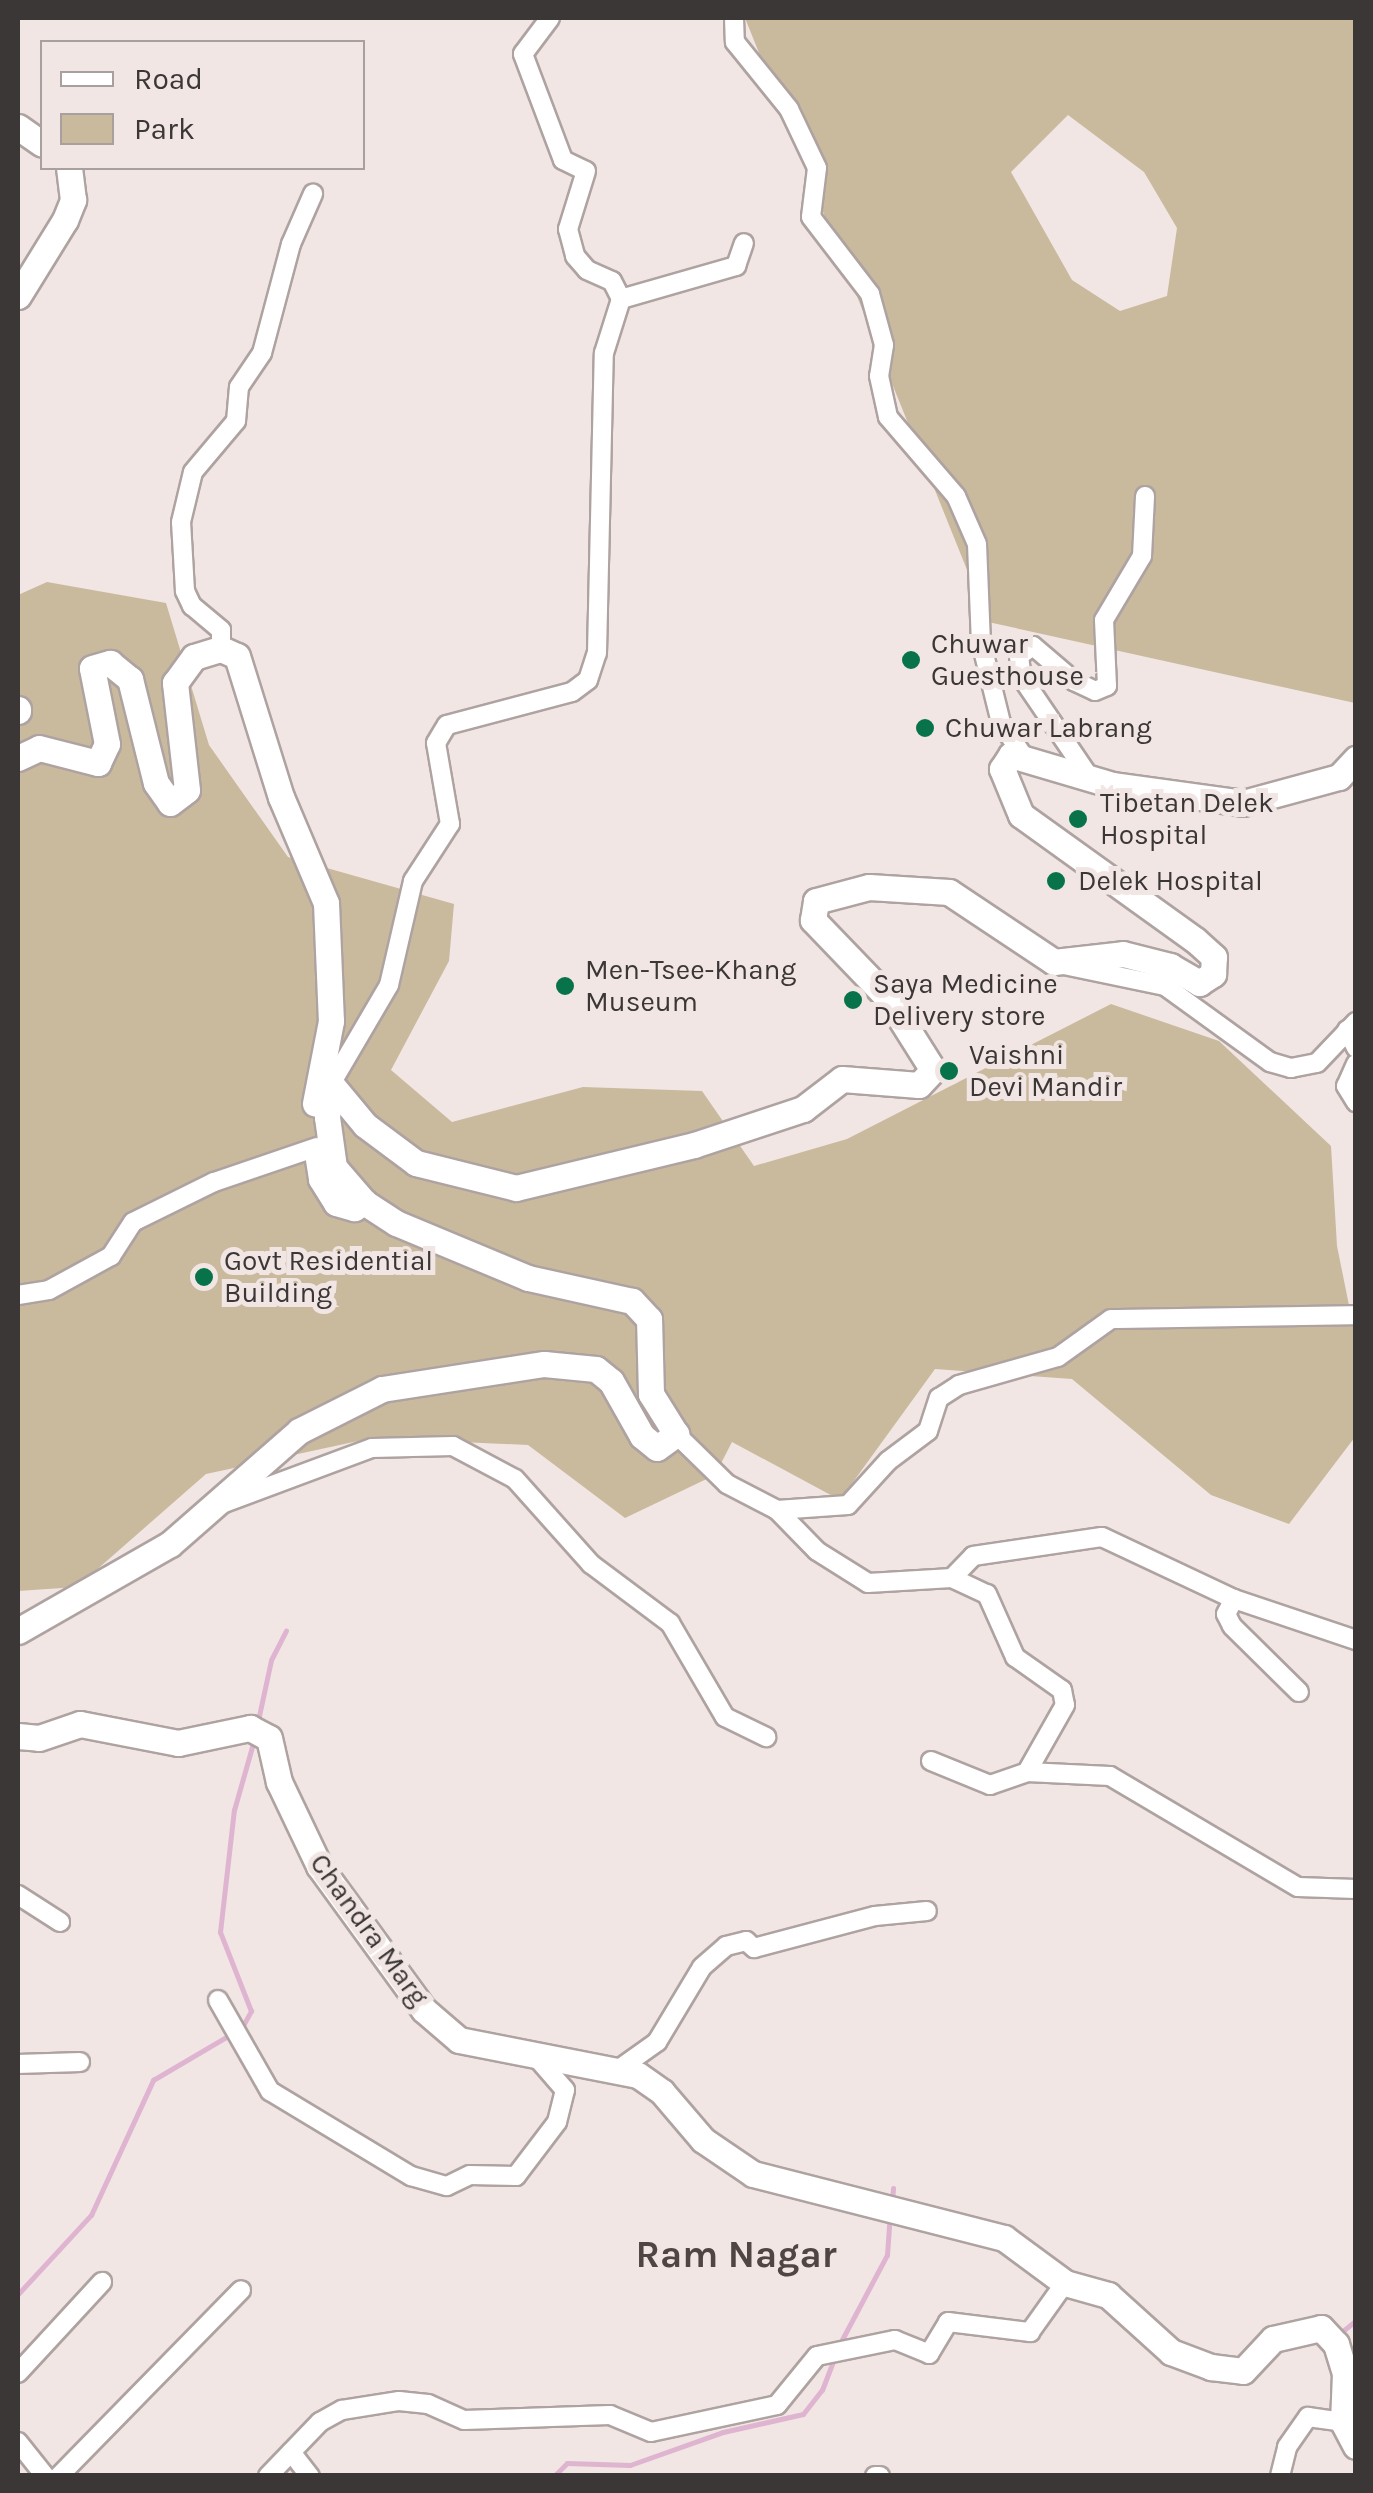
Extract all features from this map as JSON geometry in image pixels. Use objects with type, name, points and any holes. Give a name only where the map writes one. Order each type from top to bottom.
[{"type":"street","points":[[550,18],[523,54],[563,160],[586,171],[568,229],[576,256],[587,270],[612,281],[621,298],[604,353],[596,653],[588,680],[572,692],[447,725],[436,743],[450,824],[413,881],[389,985],[331,1084],[327,1117],[334,1167],[364,1202],[396,1224],[528,1278],[632,1301],[649,1319],[651,1394],[676,1434],[727,1484],[776,1510],[818,1550],[868,1583],[952,1578],[987,1594],[1015,1657],[1062,1690],[1065,1705],[1027,1772]]},
{"type":"street","points":[[734,18],[735,42],[789,109],[818,168],[811,217],[870,294],[884,345],[879,376],[888,417],[956,496],[977,544],[982,642],[1001,723],[1024,757]]},
{"type":"street","points":[[18,127],[40,143]]},
{"type":"street","points":[[18,296],[66,220],[73,200],[68,170]]},
{"type":"street","points":[[221,649],[222,630],[192,606],[185,591],[181,522],[193,472],[236,421],[239,386],[262,354],[291,244],[313,194]]},
{"type":"street","points":[[621,298],[736,266],[744,243]]},
{"type":"street","points":[[1090,778],[1022,678],[1019,656],[1034,646],[1074,681],[1095,691],[1107,686],[1104,620],[1142,556],[1145,496]]},
{"type":"street","points":[[18,758],[39,748],[98,763],[107,744],[92,668],[110,662],[130,680],[156,783],[170,803],[187,790],[176,683],[194,657],[221,649],[237,656],[281,797],[326,903],[331,1021],[312,1116],[322,1180],[336,1203],[354,1208],[364,1202]]},
{"type":"street","points":[[1054,962],[1124,954],[1170,966],[1199,983],[1213,974],[1214,957],[1021,814],[1002,769],[1011,755],[1090,778],[1243,804],[1339,777],[1356,759]]},
{"type":"street","points":[[331,1084],[365,1125],[416,1164],[516,1188],[694,1145],[804,1110],[842,1078],[930,1080],[933,1070],[887,997],[813,920],[816,901],[869,886],[949,892],[1054,962],[1164,986],[1270,1062],[1291,1068],[1317,1062],[1352,1032]]},
{"type":"street","points":[[1356,1064],[1346,1086],[1356,1102]]},
{"type":"street","points":[[18,1295],[48,1290],[112,1256],[133,1222],[214,1182],[316,1146]]},
{"type":"street","points":[[776,1510],[848,1505],[888,1460],[928,1432],[939,1398],[958,1385],[1058,1357],[1112,1320],[1356,1315]]},
{"type":"street","points":[[18,1632],[170,1544],[224,1504],[299,1432],[382,1389],[544,1364],[596,1369],[611,1380],[642,1436],[657,1448],[676,1434]]},
{"type":"street","points":[[224,1504],[372,1448],[453,1446],[515,1479],[591,1564],[670,1622],[725,1718],[766,1737]]},
{"type":"street","points":[[952,1578],[973,1556],[1102,1537],[1234,1599],[1356,1640]]},
{"type":"street","points":[[1234,1599],[1226,1614],[1232,1626],[1299,1692]]},
{"type":"street","name":"Chandra Marg","points":[[18,1736],[39,1738],[80,1724],[178,1744],[260,1733],[319,1866],[424,2010],[458,2040],[540,2060],[618,2069],[662,2092],[703,2140],[753,2174],[870,2204],[922,2212],[1004,2238],[1064,2282],[1108,2295],[1170,2352],[1212,2368],[1243,2371],[1273,2339],[1321,2328],[1346,2350]]},
{"type":"street","points":[[932,1761],[990,1785],[1027,1772],[1110,1776],[1298,1887],[1356,1889]]},
{"type":"street","points":[[18,1896],[60,1922]]},
{"type":"street","points":[[618,2069],[657,2042],[702,1968],[726,1946],[746,1942],[754,1948],[875,1916],[928,1910]]},
{"type":"street","points":[[218,2000],[270,2091],[411,2176],[447,2186],[470,2175],[516,2176],[557,2122],[565,2090],[540,2060]]},
{"type":"street","points":[[18,2064],[80,2062]]},
{"type":"street","points":[[18,2373],[102,2282]]},
{"type":"street","points":[[268,2476],[290,2452],[342,2410],[399,2401],[428,2404],[464,2420],[610,2414],[650,2432],[777,2405],[818,2356],[896,2340],[929,2354],[948,2322],[1030,2332],[1064,2282]]},
{"type":"street","points":[[59,2476],[241,2290]]},
{"type":"street","points":[[1346,2350],[1343,2422],[1356,2446]]},
{"type":"street","points":[[1280,2476],[1287,2447],[1308,2417],[1343,2422]]},
{"type":"street","points":[[18,2442],[45,2476]]},
{"type":"street","points":[[290,2452],[310,2476]]},
{"type":"green space","points":[[745,18],[1355,18],[1355,703],[988,622]],"holes":[[[1068,115],[1144,172],[1177,228],[1167,296],[1120,311],[1072,280],[1011,172]]]},
{"type":"green space","points":[[47,582],[166,603],[209,745],[288,857],[454,904],[449,961],[391,1070],[452,1122],[583,1087],[702,1091],[754,1166],[847,1139],[1111,1004],[1219,1041],[1331,1146],[1337,1246],[1355,1335],[1355,1437],[1289,1524],[1211,1495],[1072,1379],[935,1369],[840,1500],[732,1442],[715,1475],[625,1518],[528,1445],[372,1438],[206,1474],[77,1587],[18,1591],[18,595]]},
{"type":"waterway","points":[[257,1725],[271,1660],[286,1631]]},
{"type":"waterway","points":[[241,2029],[251,2011],[220,1932],[234,1810],[254,1740]]},
{"type":"waterway","points":[[18,2294],[91,2215],[153,2080],[231,2034]]},
{"type":"waterway","points":[[892,2200],[893,2188]]},
{"type":"waterway","points":[[838,2347],[887,2255],[890,2216]]},
{"type":"waterway","points":[[1339,2334],[1356,2320]]},
{"type":"waterway","points":[[554,2476],[567,2463],[630,2465],[723,2432],[803,2414],[822,2390],[834,2358]]},
{"type":"place","name":"Chuwar Guesthouse","points":[[911,660]]},
{"type":"place","name":"Chuwar Labrang","points":[[925,728]]},
{"type":"place","name":"Tibetan Delek Hospital","points":[[1078,819]]},
{"type":"place","name":"Delek Hospital","points":[[1056,881]]},
{"type":"place","name":"Men-Tsee-Khang Museum","points":[[565,986]]},
{"type":"place","name":"Saya Medicine Delivery store","points":[[853,1000]]},
{"type":"place","name":"Vaishni Devi Mandir","points":[[949,1071]]},
{"type":"place","name":"Govt Residential Building","points":[[204,1277]]},
{"type":"district","name":"Ram Nagar","points":[[736,2255]]}]
